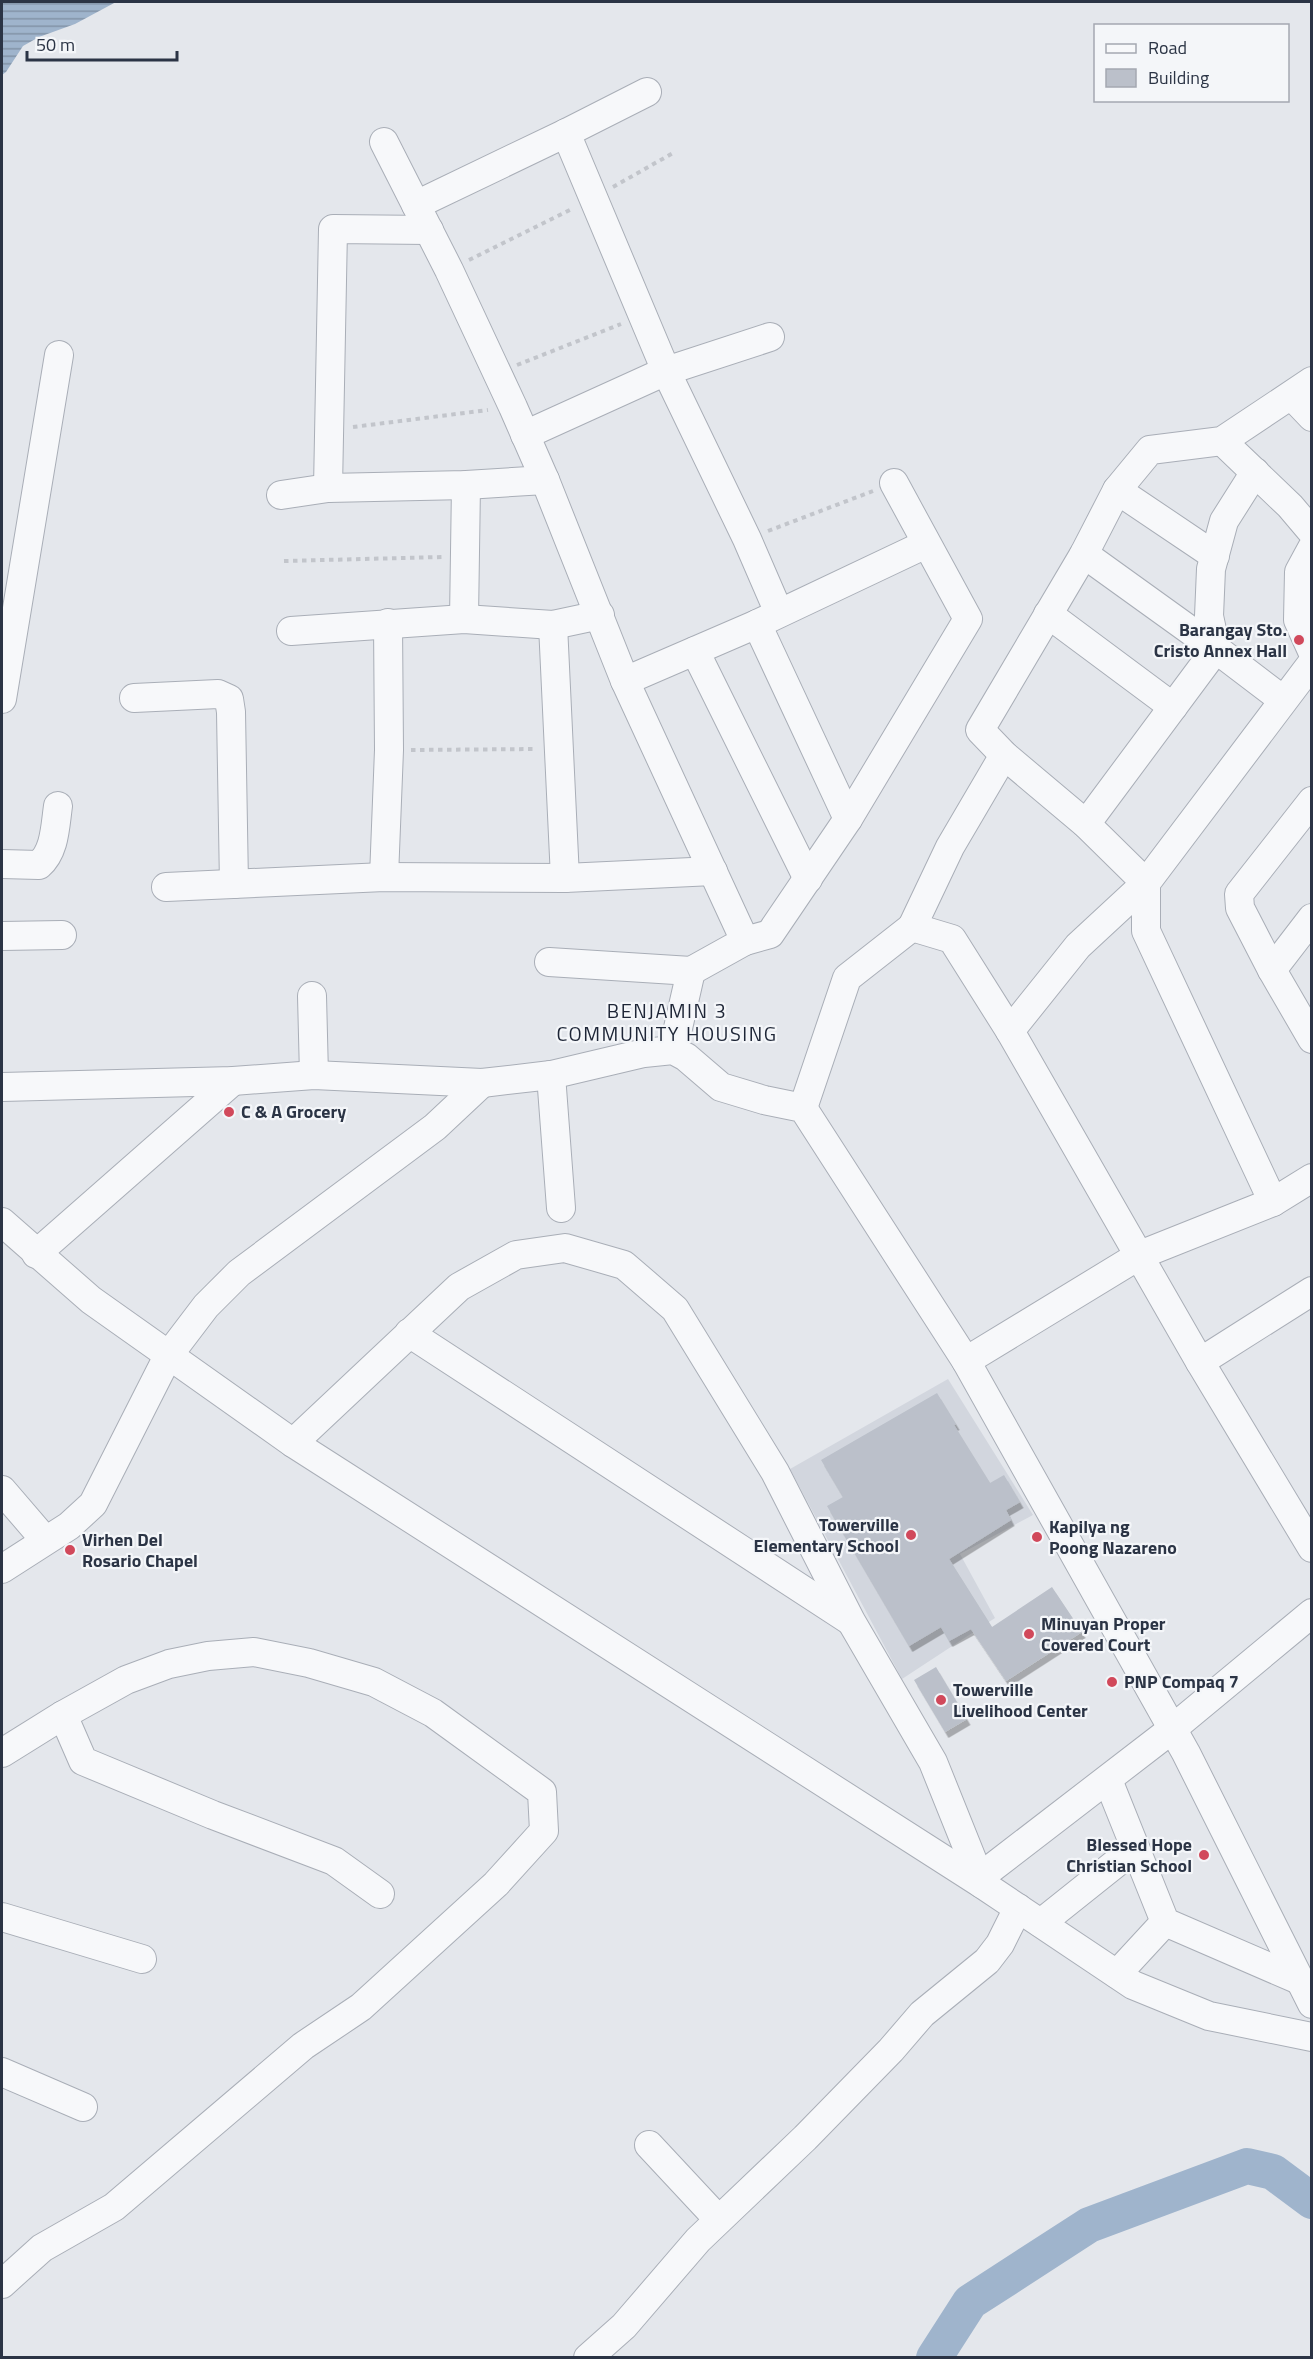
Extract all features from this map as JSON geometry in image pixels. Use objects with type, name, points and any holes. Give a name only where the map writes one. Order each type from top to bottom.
[{"type":"street","points":[[416,205],[647,92]]},
{"type":"street","points":[[566,133],[645,315],[666,371],[747,539],[768,618],[848,819]]},
{"type":"street","points":[[384,142],[449,270],[513,406],[625,681],[745,941]]},
{"type":"street","points":[[328,488],[333,229],[429,230]]},
{"type":"street","points":[[525,435],[666,371],[770,337]]},
{"type":"street","points":[[2,699],[13,567],[59,355]]},
{"type":"street","points":[[1273,1202],[1146,931],[1146,883],[1086,824],[1004,755],[980,730],[1084,554],[1117,490],[1150,450],[1222,441],[1302,388],[1311,417]]},
{"type":"street","points":[[1222,441],[1290,506],[1311,532]]},
{"type":"street","points":[[1086,824],[1216,650],[1209,616],[1211,569],[1224,521],[1256,472]]},
{"type":"street","points":[[281,495],[328,488],[466,485],[545,480]]},
{"type":"street","points":[[549,962],[691,971],[745,941],[770,934],[848,819],[968,619],[894,483]]},
{"type":"street","points":[[464,619],[466,485]]},
{"type":"street","points":[[1117,490],[1215,556]]},
{"type":"street","points":[[625,681],[768,618],[926,544]]},
{"type":"street","points":[[1311,548],[1299,572],[1298,620],[1311,651]]},
{"type":"street","points":[[1084,554],[1283,700]]},
{"type":"street","points":[[1048,614],[1173,707]]},
{"type":"street","points":[[291,631],[464,619],[553,625],[600,615]]},
{"type":"street","points":[[384,877],[389,750],[388,623]]},
{"type":"street","points":[[553,625],[565,878]]},
{"type":"street","points":[[695,651],[808,879]]},
{"type":"street","points":[[1010,1031],[1078,946],[1146,883],[1311,663]]},
{"type":"street","points":[[134,698],[218,694],[229,699],[234,884]]},
{"type":"street","points":[[803,1108],[847,978],[912,927],[950,847],[1004,755]]},
{"type":"street","points":[[1310,1031],[1272,970],[1240,908],[1239,894],[1311,801]]},
{"type":"street","points":[[2,864],[39,866],[46,859],[51,849],[58,807]]},
{"type":"street","points":[[165,887],[384,877],[565,878],[712,871]]},
{"type":"street","points":[[1272,970],[1311,918]]},
{"type":"street","points":[[912,927],[952,939],[1010,1031],[1200,1362],[1311,1548]]},
{"type":"street","points":[[2,936],[62,935]]},
{"type":"street","points":[[673,1050],[691,971]]},
{"type":"street","points":[[312,996],[314,1075]]},
{"type":"street","points":[[2,1087],[233,1081],[314,1075],[482,1083],[551,1075],[644,1053],[673,1050],[686,1057],[721,1087],[764,1100],[803,1108],[966,1361],[1186,1753],[1305,1992]]},
{"type":"street","points":[[551,1075],[561,1208]]},
{"type":"street","points":[[36,1254],[233,1081]]},
{"type":"street","points":[[2,1569],[69,1526],[93,1504],[168,1356],[206,1306],[239,1274],[435,1127],[482,1083]]},
{"type":"street","points":[[966,1361],[1140,1255],[1273,1202],[1311,1178]]},
{"type":"street","points":[[2,1222],[36,1254],[92,1300],[293,1443],[981,1881],[1133,1985],[1209,2016],[1311,2037]]},
{"type":"street","points":[[293,1443],[459,1287],[516,1255],[565,1248],[624,1265],[675,1309],[775,1472],[851,1621],[933,1762],[981,1881]]},
{"type":"street","points":[[1200,1362],[1311,1291]]},
{"type":"street","points":[[409,1332],[851,1621]]},
{"type":"street","points":[[2,1490],[45,1540]]},
{"type":"street","points":[[981,1881],[1172,1730],[1311,1613]]},
{"type":"street","points":[[2,1753],[126,1680],[179,1662],[208,1656],[254,1652],[309,1663],[374,1682],[433,1713],[542,1792],[544,1831],[496,1884],[361,2007],[303,2046],[114,2207],[42,2248],[2,2284]]},
{"type":"street","points":[[63,1715],[83,1761],[213,1815],[334,1861],[380,1894]]},
{"type":"street","points":[[1107,1780],[1165,1922],[1305,1992]]},
{"type":"street","points":[[1041,1923],[1135,1848]]},
{"type":"street","points":[[588,2358],[624,2326],[718,2219],[805,2138],[891,2050],[922,2014],[987,1961],[1000,1944],[1018,1908]]},
{"type":"street","points":[[2,1917],[142,1959]]},
{"type":"street","points":[[1118,1974],[1165,1922]]},
{"type":"street","points":[[2,2072],[83,2107]]},
{"type":"street","points":[[649,2145],[718,2219]]},
{"type":"path","points":[[449,270],[594,198],[673,153]]},
{"type":"path","points":[[497,373],[645,315]]},
{"type":"path","points":[[328,430],[513,406]]},
{"type":"path","points":[[747,539],[894,483]]},
{"type":"path","points":[[284,561],[464,556]]},
{"type":"path","points":[[389,750],[558,749]]},
{"type":"shaded area","name":"Towerville Elementary School","points":[[948,1379],[1033,1515],[960,1554],[995,1618],[902,1679],[790,1469]]},
{"type":"water","points":[[2,2],[116,2],[75,24],[39,37],[23,46],[2,75]]},
{"type":"building","name":"Towerville Elementary School","points":[[937,1393],[990,1483],[1004,1475],[1020,1502],[1006,1510],[1011,1520],[949,1559],[992,1627],[1052,1587],[1082,1632],[1006,1681],[971,1629],[949,1641],[941,1627],[909,1646],[827,1506],[843,1497],[821,1460]]},
{"type":"building","name":"Towerville Livelihood Center","points":[[936,1667],[967,1719],[945,1732],[914,1680]]},
{"type":"waterway","points":[[934,2358],[970,2302],[1089,2225],[1247,2166],[1273,2172],[1312,2201]]},
{"type":"place","name":"Barangay Sto. Cristo Annex Hall","points":[[1299,640]]},
{"type":"place","name":"C & A Grocery","points":[[229,1112]]},
{"type":"place","name":"Towerville Elementary School","points":[[911,1535]]},
{"type":"place","name":"Kapilya ng Poong Nazareno","points":[[1037,1537]]},
{"type":"place","name":"Virhen Del Rosario Chapel","points":[[70,1550]]},
{"type":"place","name":"Minuyan Proper Covered Court","points":[[1029,1634]]},
{"type":"place","name":"PNP Compaq 7","points":[[1112,1682]]},
{"type":"place","name":"Towerville Livelihood Center","points":[[941,1700]]},
{"type":"place","name":"Blessed Hope Christian School","points":[[1204,1855]]},
{"type":"district","name":"BENJAMIN 3 COMMUNITY HOUSING","points":[[667,1022]]}]
